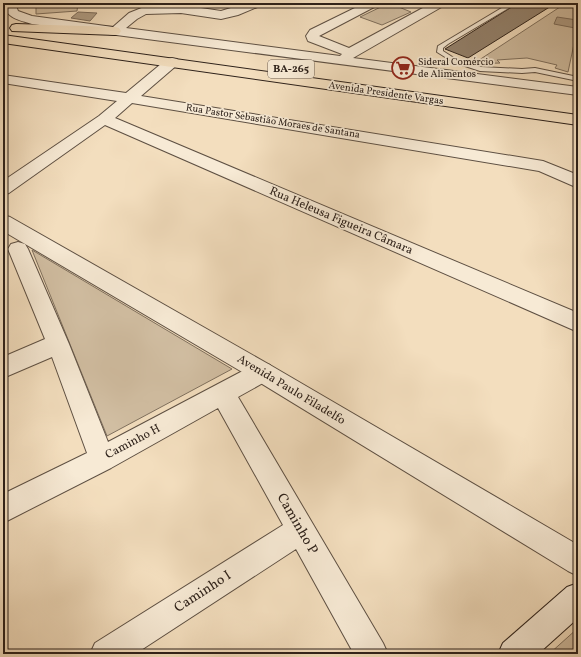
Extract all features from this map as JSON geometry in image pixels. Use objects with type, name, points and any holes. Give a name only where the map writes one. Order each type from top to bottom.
[{"type":"main road","points":[[3,28],[115,31]]},
{"type":"main road","name":"Avenida Presidente Vargas","points":[[3,31],[578,108]]},
{"type":"main road","name":"Avenida Presidente Vargas","points":[[3,39],[578,120]]},
{"type":"street","points":[[9,3],[9,8],[14,15],[32,20],[115,31],[346,57],[578,91]]},
{"type":"street","points":[[115,31],[133,16],[144,11],[181,9],[217,3]]},
{"type":"street","points":[[181,9],[221,15],[258,3]]},
{"type":"street","points":[[346,57],[312,36],[314,33],[374,3]]},
{"type":"street","points":[[346,57],[441,3]]},
{"type":"street","points":[[3,189],[104,119],[172,62]]},
{"type":"street","name":"Rua Pastor Sebastião Moraes de Santana","points":[[3,79],[129,98],[542,166],[578,182]]},
{"type":"street","name":"Rua Heleusa Figueira Câmara","points":[[104,119],[578,322]]},
{"type":"street","name":"Avenida Paulo Filadelfo","points":[[3,222],[20,249],[262,372],[578,561]]},
{"type":"street","points":[[20,249],[102,459]]},
{"type":"street","points":[[3,368],[58,344]]},
{"type":"street","name":"Caminho H","points":[[3,509],[102,459],[262,372]]},
{"type":"street","name":"Caminho P","points":[[222,394],[372,654]]},
{"type":"street","name":"Caminho I","points":[[106,654],[300,530]]},
{"type":"street","points":[[514,654],[578,598]]},
{"type":"lane","points":[[514,3],[446,43],[440,48],[440,52],[455,61],[476,68],[522,71],[542,70],[578,79]]},
{"type":"lane","points":[[522,71],[525,84]]},
{"type":"lane","points":[[553,88],[561,75]]},
{"type":"shaded area","points":[[78,3],[77,11],[36,14],[36,6]]},
{"type":"shaded area","points":[[389,3],[411,12],[382,25],[360,17]]},
{"type":"shaded area","points":[[566,3],[578,3],[578,25],[568,72],[555,68],[557,65],[527,58],[497,60],[500,63],[473,64]]},
{"type":"shaded area","points":[[78,12],[97,13],[90,21],[71,18]]},
{"type":"shaded area","points":[[557,17],[577,20],[575,28],[554,24]]},
{"type":"shaded area","points":[[32,250],[232,369],[107,436]]},
{"type":"shaded area","points":[[578,628],[578,654],[549,654]]},
{"type":"building","points":[[518,3],[556,3],[468,58],[445,49]]},
{"type":"place","name":"Sideral Comércio de Alimentos","points":[[403,68]]}]
